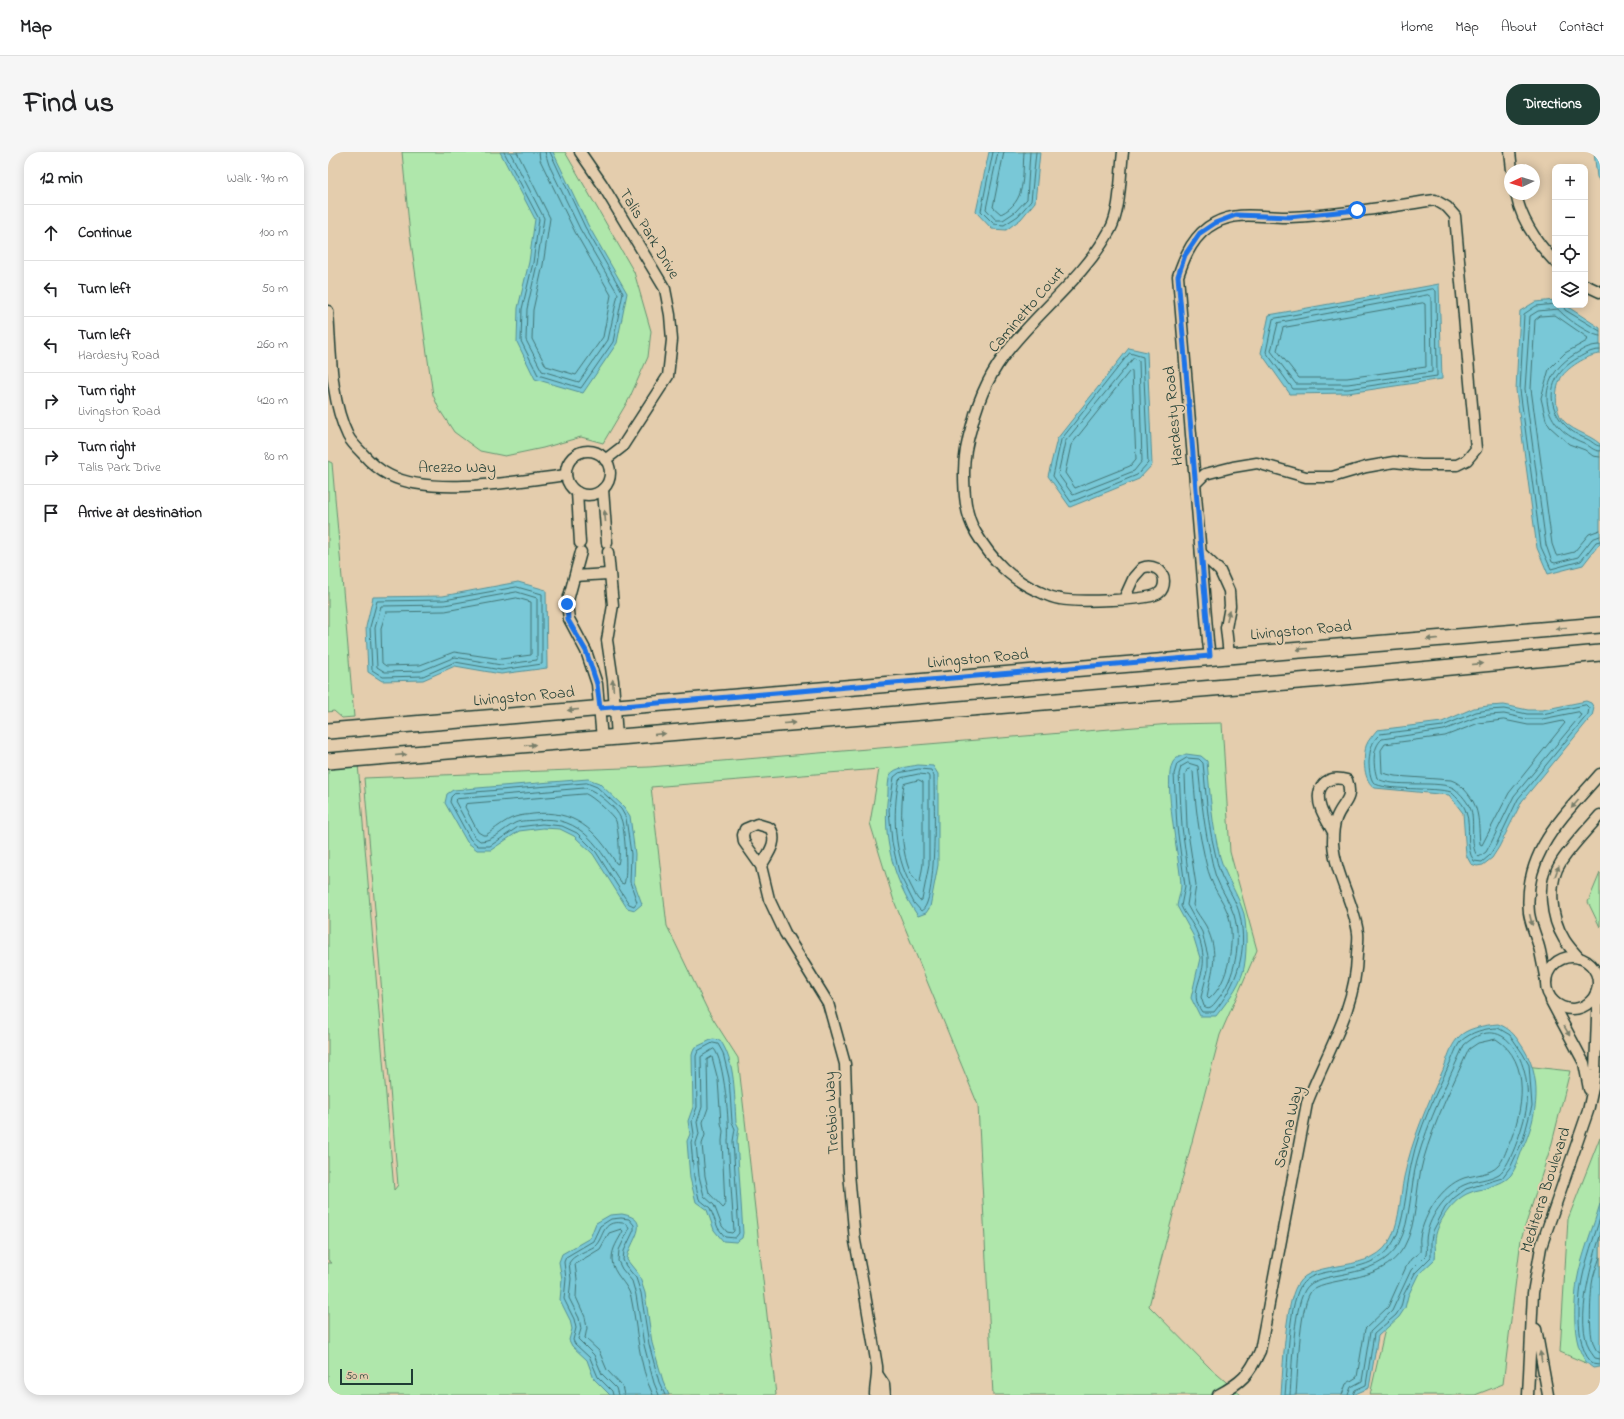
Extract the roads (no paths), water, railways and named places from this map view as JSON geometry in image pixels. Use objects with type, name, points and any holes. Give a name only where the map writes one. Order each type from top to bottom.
[{"type":"main road","name":"Livingston Road","points":[[328,731],[1210,656],[1600,625]]},
{"type":"main road","points":[[328,761],[1323,679],[1600,653]]},
{"type":"street","name":"Talis Park Drive","points":[[580,152],[602,184],[665,289],[671,321],[672,340],[668,376],[622,447],[604,460]]},
{"type":"street","name":"Caminetto Court","points":[[1123,152],[1118,202],[1111,229],[1089,261],[1010,349],[990,378],[977,404],[964,454],[964,498],[974,531],[994,560],[1015,580],[1041,593],[1060,599],[1087,601],[1124,599]]},
{"type":"street","points":[[1510,152],[1511,164]]},
{"type":"street","name":"Hardesty Road","points":[[1195,484],[1205,474],[1256,463],[1306,477],[1332,477],[1366,467],[1394,462],[1421,465],[1457,465],[1468,460],[1476,449],[1455,216],[1447,207],[1435,200],[1289,217],[1236,215],[1215,223],[1200,233],[1185,255],[1178,276],[1195,484],[1210,656]]},
{"type":"street","points":[[1518,200],[1522,215],[1541,247],[1552,259]]},
{"type":"street","points":[[1588,286],[1600,292]]},
{"type":"street","name":"Arezzo Way","points":[[328,311],[334,385],[340,416],[348,438],[369,461],[389,476],[417,485],[448,486],[499,483],[566,475]]},
{"type":"street","points":[[593,452],[604,460],[608,465],[609,478],[603,488],[590,495],[576,492],[571,487],[566,475],[569,461],[580,453],[593,452]]},
{"type":"street","points":[[602,739],[606,708],[613,680],[606,640],[613,605],[608,574],[603,488]]},
{"type":"street","points":[[576,492],[580,547],[575,576],[567,604],[568,620],[591,663],[597,684],[617,738]]},
{"type":"street","points":[[1201,553],[1220,571],[1228,591],[1230,606],[1226,628],[1229,655]]},
{"type":"street","points":[[575,576],[608,574]]},
{"type":"street","points":[[1546,981],[1548,973],[1557,961],[1564,958],[1579,958],[1587,961],[1597,974],[1598,990],[1588,1005],[1575,1009],[1562,1008],[1554,1003],[1549,996],[1529,914],[1529,892],[1535,860],[1542,845],[1556,825],[1600,774]]},
{"type":"street","name":"Savona Way","points":[[1218,1395],[1236,1385],[1251,1370],[1260,1351],[1307,1103],[1317,1078],[1336,1040],[1349,1007],[1357,970],[1358,933],[1334,847],[1333,832],[1336,818],[1349,798],[1350,789],[1347,780],[1339,778],[1330,779],[1324,782],[1319,794],[1321,809],[1333,832]]},
{"type":"street","points":[[1579,958],[1563,938],[1556,921],[1553,904],[1554,879],[1560,863],[1600,815]]},
{"type":"street","name":"Trebbio Way","points":[[761,866],[769,899],[785,933],[828,1003],[845,1064],[849,1173],[854,1241],[864,1289],[878,1375],[884,1384],[885,1395]]},
{"type":"street","name":"Mediterra Boulevard","points":[[1528,1395],[1533,1293],[1541,1247],[1590,1101],[1595,1072],[1598,990]]},
{"type":"street","name":"Mediterra Boulevard","points":[[1549,996],[1584,1063],[1588,1080],[1590,1101]]},
{"type":"street","name":"Mediterra Boulevard","points":[[1533,1313],[1548,1395]]},
{"type":"street","name":"Trebbio Way","points":[[875,1395],[875,1384],[878,1375]]},
{"type":"water","points":[[500,152],[553,152],[588,225],[627,293],[617,343],[583,393],[535,379],[517,342],[518,308],[529,262],[535,219]]},
{"type":"water","points":[[989,152],[1040,152],[1035,202],[1021,219],[1006,230],[992,229],[976,212]]},
{"type":"water","points":[[1594,152],[1600,152],[1600,182],[1597,177]]},
{"type":"water","points":[[1439,284],[1442,379],[1348,393],[1290,394],[1261,353],[1269,315]]},
{"type":"water","points":[[1552,300],[1552,308],[1570,308],[1600,328],[1600,354],[1584,359],[1566,371],[1558,384],[1556,398],[1558,412],[1564,421],[1573,429],[1590,437],[1600,444],[1600,543],[1583,565],[1548,574],[1537,548],[1516,390],[1520,311],[1535,302]]},
{"type":"water","points":[[1129,348],[1147,352],[1152,465],[1139,479],[1070,507],[1048,476],[1057,439]]},
{"type":"water","points":[[518,582],[546,590],[547,668],[501,674],[455,666],[423,680],[382,681],[368,672],[366,627],[373,597],[443,596]]},
{"type":"water","points":[[1586,701],[1591,703],[1594,708],[1592,716],[1522,801],[1499,847],[1492,858],[1483,865],[1477,866],[1471,864],[1466,855],[1463,813],[1449,795],[1375,788],[1371,785],[1366,775],[1364,757],[1366,746],[1377,730],[1442,722],[1474,708],[1488,706],[1504,705],[1528,710],[1542,710]]},
{"type":"water","points":[[1186,754],[1201,756],[1207,761],[1210,797],[1217,845],[1225,872],[1239,900],[1245,920],[1246,951],[1243,972],[1235,990],[1216,1016],[1200,1016],[1191,998],[1200,958],[1193,935],[1177,906],[1181,885],[1172,821],[1169,785],[1170,771],[1174,760]]},
{"type":"water","points":[[918,765],[933,766],[938,774],[938,865],[930,907],[926,913],[918,916],[902,888],[891,858],[888,842],[887,810],[888,782],[892,772]]},
{"type":"water","points":[[588,779],[599,783],[624,807],[630,816],[635,854],[634,882],[642,904],[635,910],[627,908],[593,854],[574,836],[560,829],[543,828],[519,831],[491,850],[477,850],[467,842],[445,803],[447,794],[453,790]]},
{"type":"water","points":[[1498,1024],[1511,1032],[1520,1043],[1528,1056],[1533,1069],[1535,1082],[1536,1096],[1532,1123],[1513,1172],[1506,1180],[1500,1183],[1463,1196],[1446,1212],[1436,1234],[1435,1259],[1418,1275],[1408,1296],[1405,1308],[1399,1317],[1378,1336],[1369,1388],[1353,1395],[1281,1395],[1287,1322],[1293,1294],[1297,1285],[1305,1276],[1316,1271],[1359,1262],[1372,1257],[1384,1249],[1392,1236],[1397,1222],[1407,1163],[1416,1136],[1452,1046],[1465,1032],[1481,1026]]},
{"type":"water","points":[[713,1039],[720,1040],[732,1069],[736,1122],[739,1128],[737,1141],[743,1233],[742,1238],[736,1242],[723,1241],[714,1230],[707,1210],[696,1202],[690,1178],[687,1141],[690,1134],[688,1121],[693,1107],[692,1055],[694,1048]]},
{"type":"water","points":[[1600,1204],[1600,1367],[1593,1368],[1586,1361],[1580,1351],[1577,1340],[1575,1328],[1575,1302],[1577,1281],[1584,1252]]},
{"type":"water","points":[[622,1214],[632,1217],[637,1221],[637,1232],[628,1253],[627,1260],[639,1275],[645,1293],[652,1343],[663,1381],[669,1395],[610,1395],[594,1379],[587,1360],[572,1346],[569,1340],[572,1329],[570,1320],[560,1300],[562,1279],[559,1262],[562,1254],[590,1238],[596,1223],[610,1215]]}]
